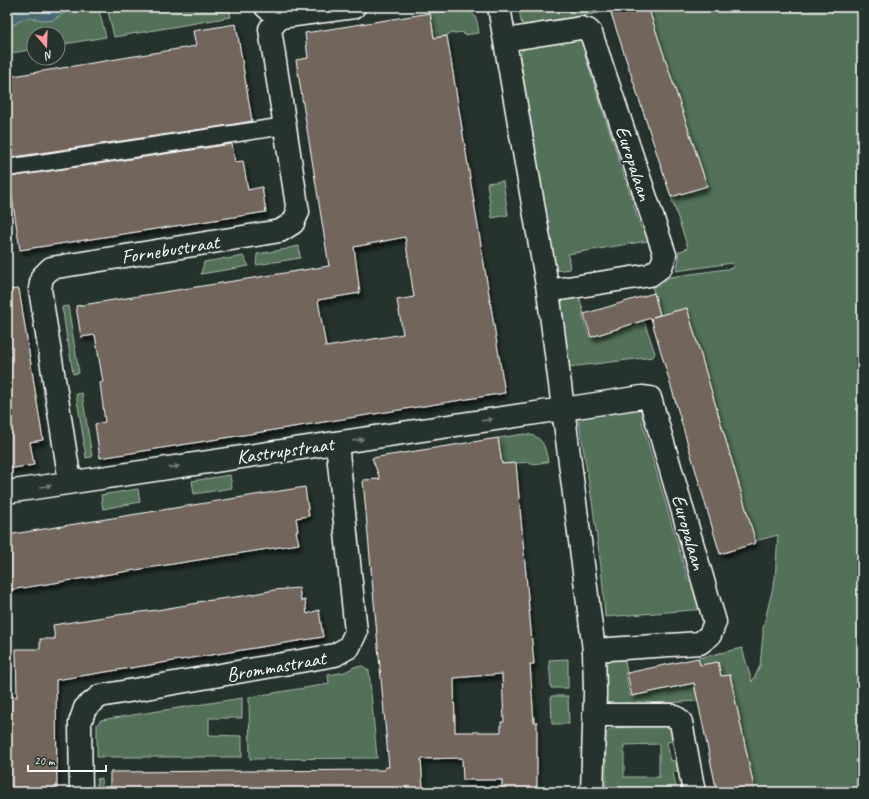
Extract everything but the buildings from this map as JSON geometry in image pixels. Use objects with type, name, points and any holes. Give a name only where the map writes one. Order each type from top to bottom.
[{"type":"street","points":[[273,12],[354,7]]},
{"type":"street","points":[[499,7],[548,290],[594,650],[592,792]]},
{"type":"street","name":"Fornebustraat","points":[[70,482],[40,289],[42,277],[51,268],[280,231],[293,223],[298,212],[270,29],[273,12]]},
{"type":"street","name":"Europalaan","points":[[505,40],[581,28],[588,30],[591,33],[665,255],[661,267],[650,275],[548,290]]},
{"type":"street","name":"Europalaan","points":[[563,409],[642,397],[650,398],[715,622],[710,635],[700,643],[594,650]]},
{"type":"street","name":"Kastrupstraat","points":[[7,492],[563,409]]},
{"type":"street","name":"Brommastraat","points":[[81,792],[80,723],[85,708],[100,696],[335,655],[349,647],[356,632],[337,443]]},
{"type":"street","points":[[594,716],[670,715],[678,718],[681,722],[694,792]]},
{"type":"lane","points":[[7,168],[285,126]]},
{"type":"green space","points":[[84,7],[98,7],[106,37],[66,44],[66,26],[26,26],[26,50],[7,54],[7,27],[29,18],[47,20],[57,18],[63,13],[82,9]]},
{"type":"green space","points":[[107,7],[229,7],[231,17],[114,37]]},
{"type":"green space","points":[[519,7],[601,7],[602,10],[599,13],[525,25],[521,22]]},
{"type":"green space","points":[[648,7],[862,7],[862,792],[755,792],[730,675],[703,680],[698,658],[742,648],[752,682],[760,666],[763,628],[775,579],[778,535],[755,541],[687,308],[660,315],[652,286],[661,283],[670,277],[733,268],[732,263],[676,271],[679,258],[678,252],[688,248],[671,197],[707,185]]},
{"type":"green space","points":[[460,9],[473,13],[479,33],[464,35],[463,32],[434,38],[430,13]]},
{"type":"green space","points":[[577,40],[585,41],[590,54],[585,56],[641,228],[647,226],[653,240],[568,254],[570,269],[554,271],[520,56],[522,50],[527,48]]},
{"type":"green space","points":[[503,181],[508,215],[492,218],[487,183]]},
{"type":"green space","points":[[299,246],[300,258],[256,265],[257,254]]},
{"type":"green space","points":[[243,256],[249,266],[201,274],[204,262]]},
{"type":"green space","points":[[578,293],[584,314],[582,314],[589,337],[644,321],[655,353],[653,357],[569,367],[559,304],[561,298]]},
{"type":"green space","points":[[68,306],[79,373],[73,374],[62,310],[62,307]]},
{"type":"green space","points":[[82,393],[92,457],[86,458],[76,394]]},
{"type":"green space","points":[[642,405],[648,419],[642,422],[688,580],[694,579],[705,609],[605,617],[601,567],[578,417]]},
{"type":"green space","points":[[524,434],[535,437],[542,442],[546,451],[548,462],[532,464],[531,462],[502,464],[498,438]]},
{"type":"green space","points":[[230,475],[232,488],[194,494],[192,481]]},
{"type":"green space","points":[[138,489],[140,502],[103,509],[101,495]]},
{"type":"green space","points":[[624,656],[627,673],[625,673],[630,696],[693,683],[698,701],[606,706],[605,665],[607,659]]},
{"type":"green space","points":[[568,659],[568,688],[551,688],[549,660]]},
{"type":"green space","points":[[363,666],[369,671],[377,758],[250,759],[249,697],[329,684],[328,675],[345,672],[354,667]]},
{"type":"green space","points":[[551,696],[568,696],[569,724],[552,724]]},
{"type":"green space","points":[[242,698],[242,718],[209,718],[209,735],[242,736],[242,757],[97,757],[97,724],[101,720]]},
{"type":"green space","points":[[660,725],[669,730],[674,739],[673,741],[667,743],[671,761],[677,760],[679,771],[673,773],[677,792],[606,792],[606,735],[608,731],[613,728]],"holes":[[[659,744],[659,777],[624,777],[624,745]]]},
{"type":"green space","points":[[102,778],[102,792],[97,792],[97,779]]},
{"type":"water","points":[[7,7],[84,7],[82,9],[63,13],[52,21],[29,18],[7,27]]}]
